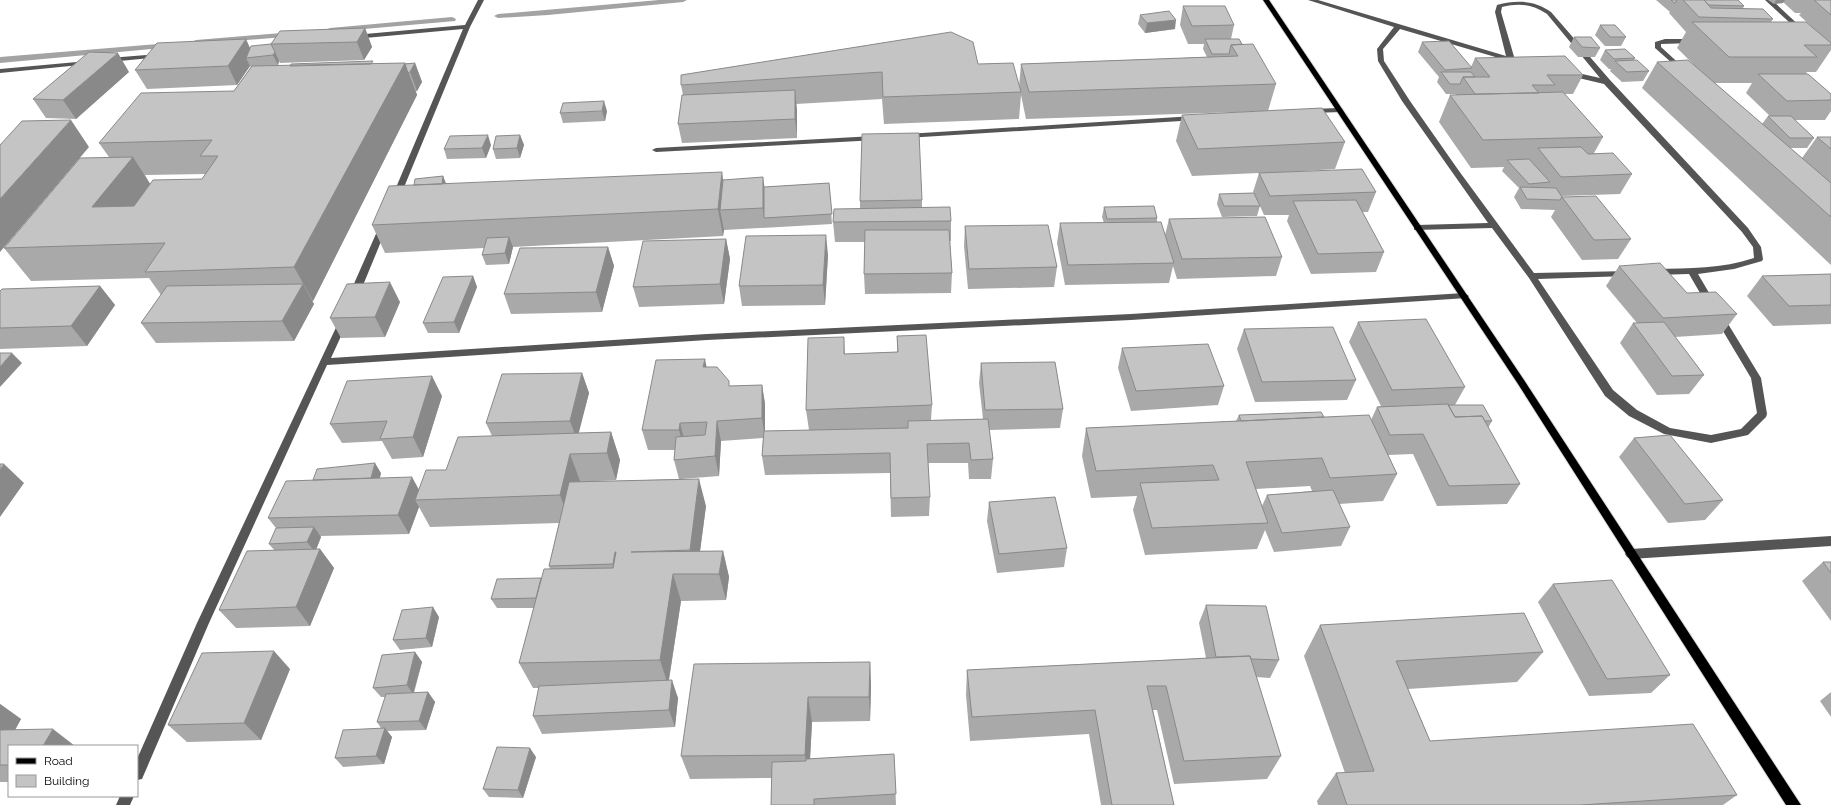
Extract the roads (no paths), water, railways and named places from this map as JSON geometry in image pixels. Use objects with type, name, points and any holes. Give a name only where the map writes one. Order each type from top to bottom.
[{"type":"main road","points":[[1266,0],[1417,228],[1464,296],[1794,805]]},
{"type":"street","points":[[393,203],[467,27],[482,0]]},
{"type":"street","points":[[1311,0],[1515,61],[1498,12],[1499,6],[1510,2],[1532,3],[1541,7],[1549,13],[1608,82],[1745,230],[1757,247],[1759,259],[1746,265],[1692,271],[1532,276]]},
{"type":"street","points":[[1768,0],[1810,38]]},
{"type":"street","points":[[348,38],[467,27]]},
{"type":"street","points":[[1398,27],[1380,49],[1381,60],[1406,101],[1456,173],[1532,276],[1609,393],[1633,413],[1668,431],[1712,439],[1744,432],[1762,414],[1756,378],[1692,271]]},
{"type":"street","points":[[1691,78],[1658,48],[1657,43],[1665,41],[1702,41]]},
{"type":"street","points":[[103,61],[166,55]]},
{"type":"street","points":[[0,71],[95,62]]},
{"type":"street","points":[[1563,72],[1608,82]]},
{"type":"street","points":[[1299,112],[1339,110]]},
{"type":"street","points":[[656,150],[1204,118]]},
{"type":"street","points":[[138,772],[203,623],[325,362],[387,218]]},
{"type":"street","points":[[1417,228],[1495,226]]},
{"type":"street","points":[[325,362],[707,337],[1139,316],[1464,296]]},
{"type":"street","points":[[1631,554],[1831,541]]},
{"type":"waterway","points":[[498,16],[548,13],[683,0]]},
{"type":"waterway","points":[[330,30],[452,19]]},
{"type":"waterway","points":[[196,42],[294,34]]},
{"type":"waterway","points":[[0,60],[170,45]]}]
